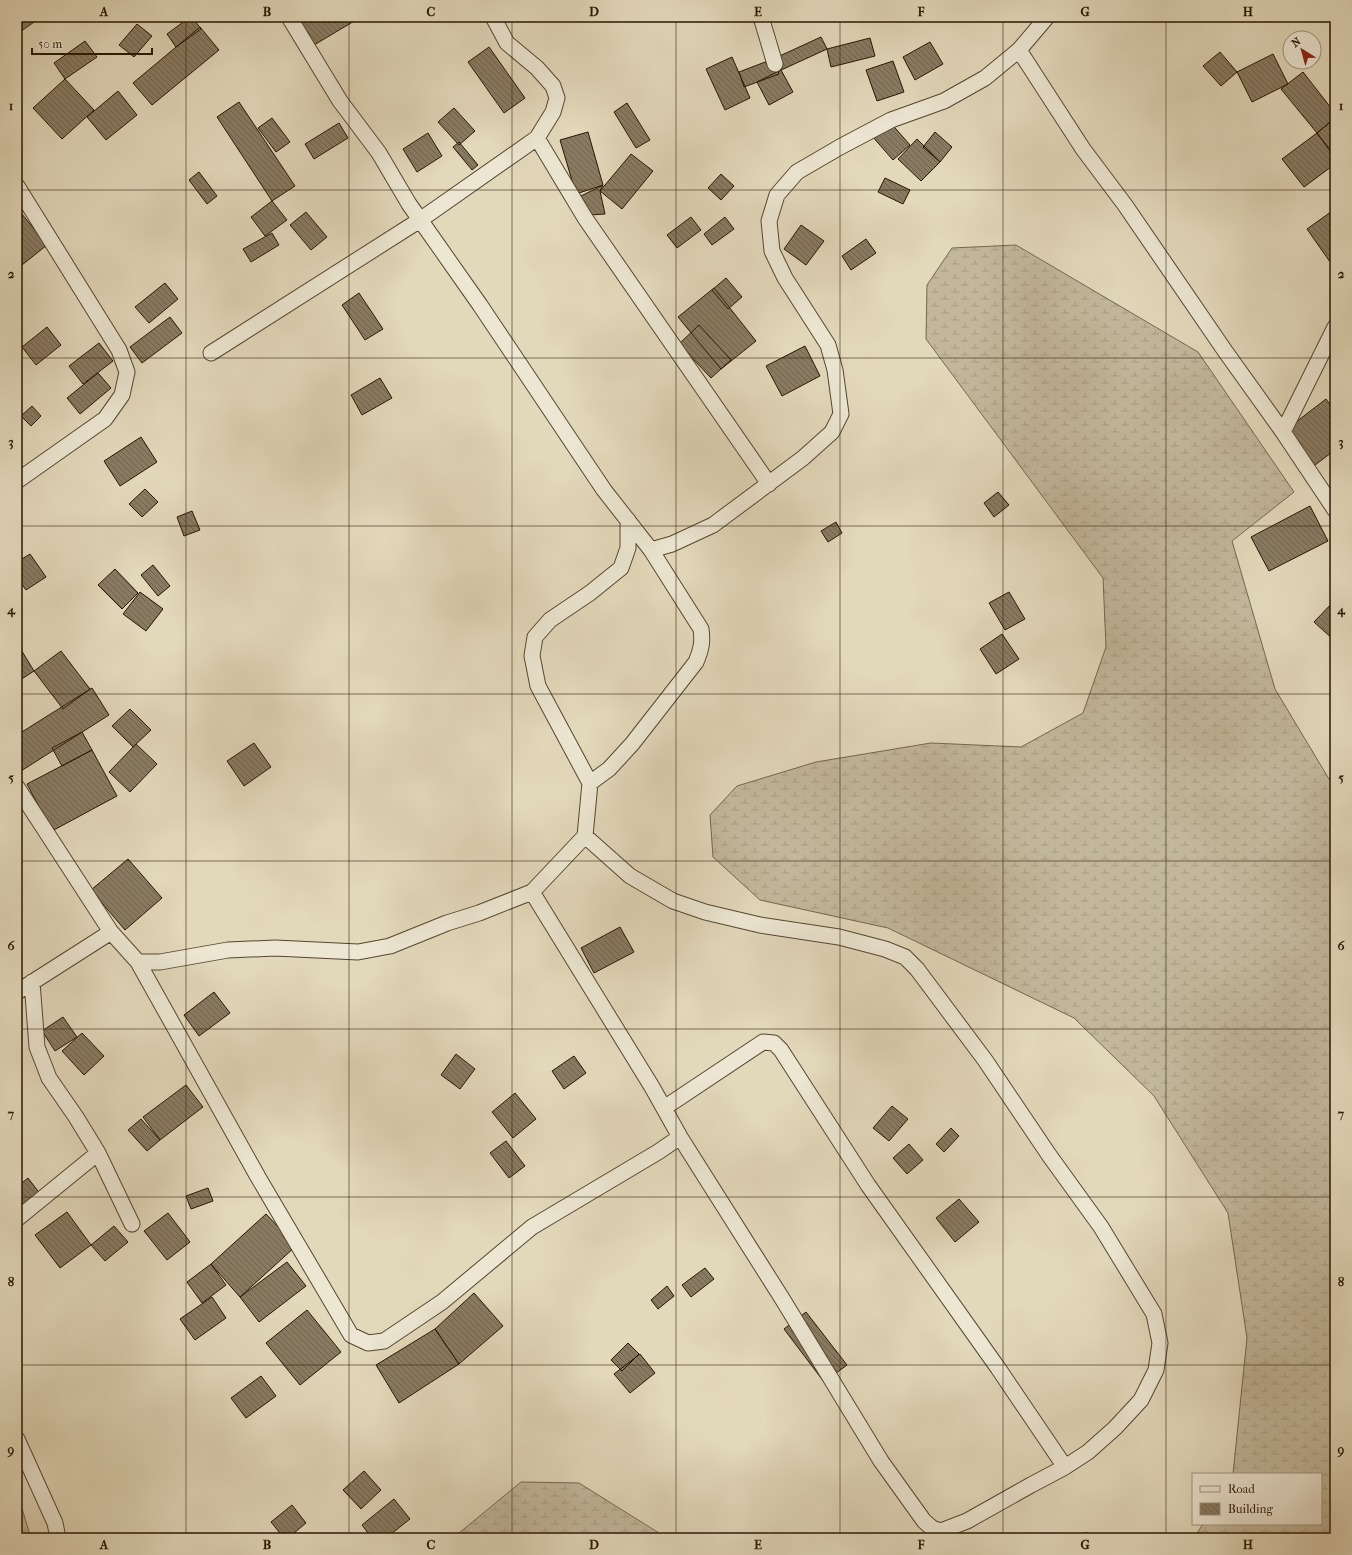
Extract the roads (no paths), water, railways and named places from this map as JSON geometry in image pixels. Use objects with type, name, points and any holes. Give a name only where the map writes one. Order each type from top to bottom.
[{"type":"street","points":[[289,17],[340,102],[379,153],[409,204],[484,311],[604,490],[651,550],[701,629],[703,640],[701,652],[696,662],[632,744],[609,769],[590,783]]},
{"type":"street","points":[[211,353],[420,220],[537,138],[553,112],[557,98],[553,86],[537,68],[507,42],[496,26],[493,17]]},
{"type":"street","points":[[761,17],[775,64]]},
{"type":"street","points":[[651,550],[672,544],[713,525],[769,484],[832,432],[841,414],[835,370],[828,345],[785,278],[772,251],[769,221],[777,196],[797,172],[891,120],[944,101],[985,78],[1019,50],[1047,17]]},
{"type":"street","points":[[1019,50],[1084,149],[1125,205],[1220,345],[1283,432],[1335,510]]},
{"type":"street","points":[[537,138],[585,218],[769,484]]},
{"type":"street","points":[[17,186],[119,350],[127,372],[122,395],[106,419],[17,481]]},
{"type":"street","points":[[1283,432],[1335,327]]},
{"type":"street","points":[[138,962],[160,962],[228,950],[275,948],[358,952],[390,946],[532,892],[585,836],[590,783],[538,686],[532,656],[535,637],[550,620],[590,593],[621,568],[628,548],[628,520]]},
{"type":"street","points":[[17,787],[111,932],[138,962],[258,1177],[351,1335],[368,1344],[384,1340],[442,1302],[532,1227],[658,1152],[680,1137]]},
{"type":"street","points":[[532,892],[598,997],[680,1137],[881,1461],[924,1521],[932,1528],[941,1531],[967,1521],[1065,1467],[1088,1452],[1115,1428],[1141,1400],[1156,1370],[1160,1343],[1154,1314],[1101,1228],[1049,1155],[985,1060],[917,969],[905,957],[885,949],[839,937],[760,925],[705,912],[673,901],[630,876],[585,836]]},
{"type":"street","points":[[17,992],[111,932]]},
{"type":"street","points":[[32,982],[37,1047],[46,1072],[98,1153],[132,1224]]},
{"type":"street","points":[[664,1108],[763,1042],[774,1043],[781,1050],[868,1185],[998,1368],[1065,1467]]},
{"type":"street","points":[[17,1219],[98,1153]]},
{"type":"street","points":[[17,1439],[55,1524],[58,1538]]}]
